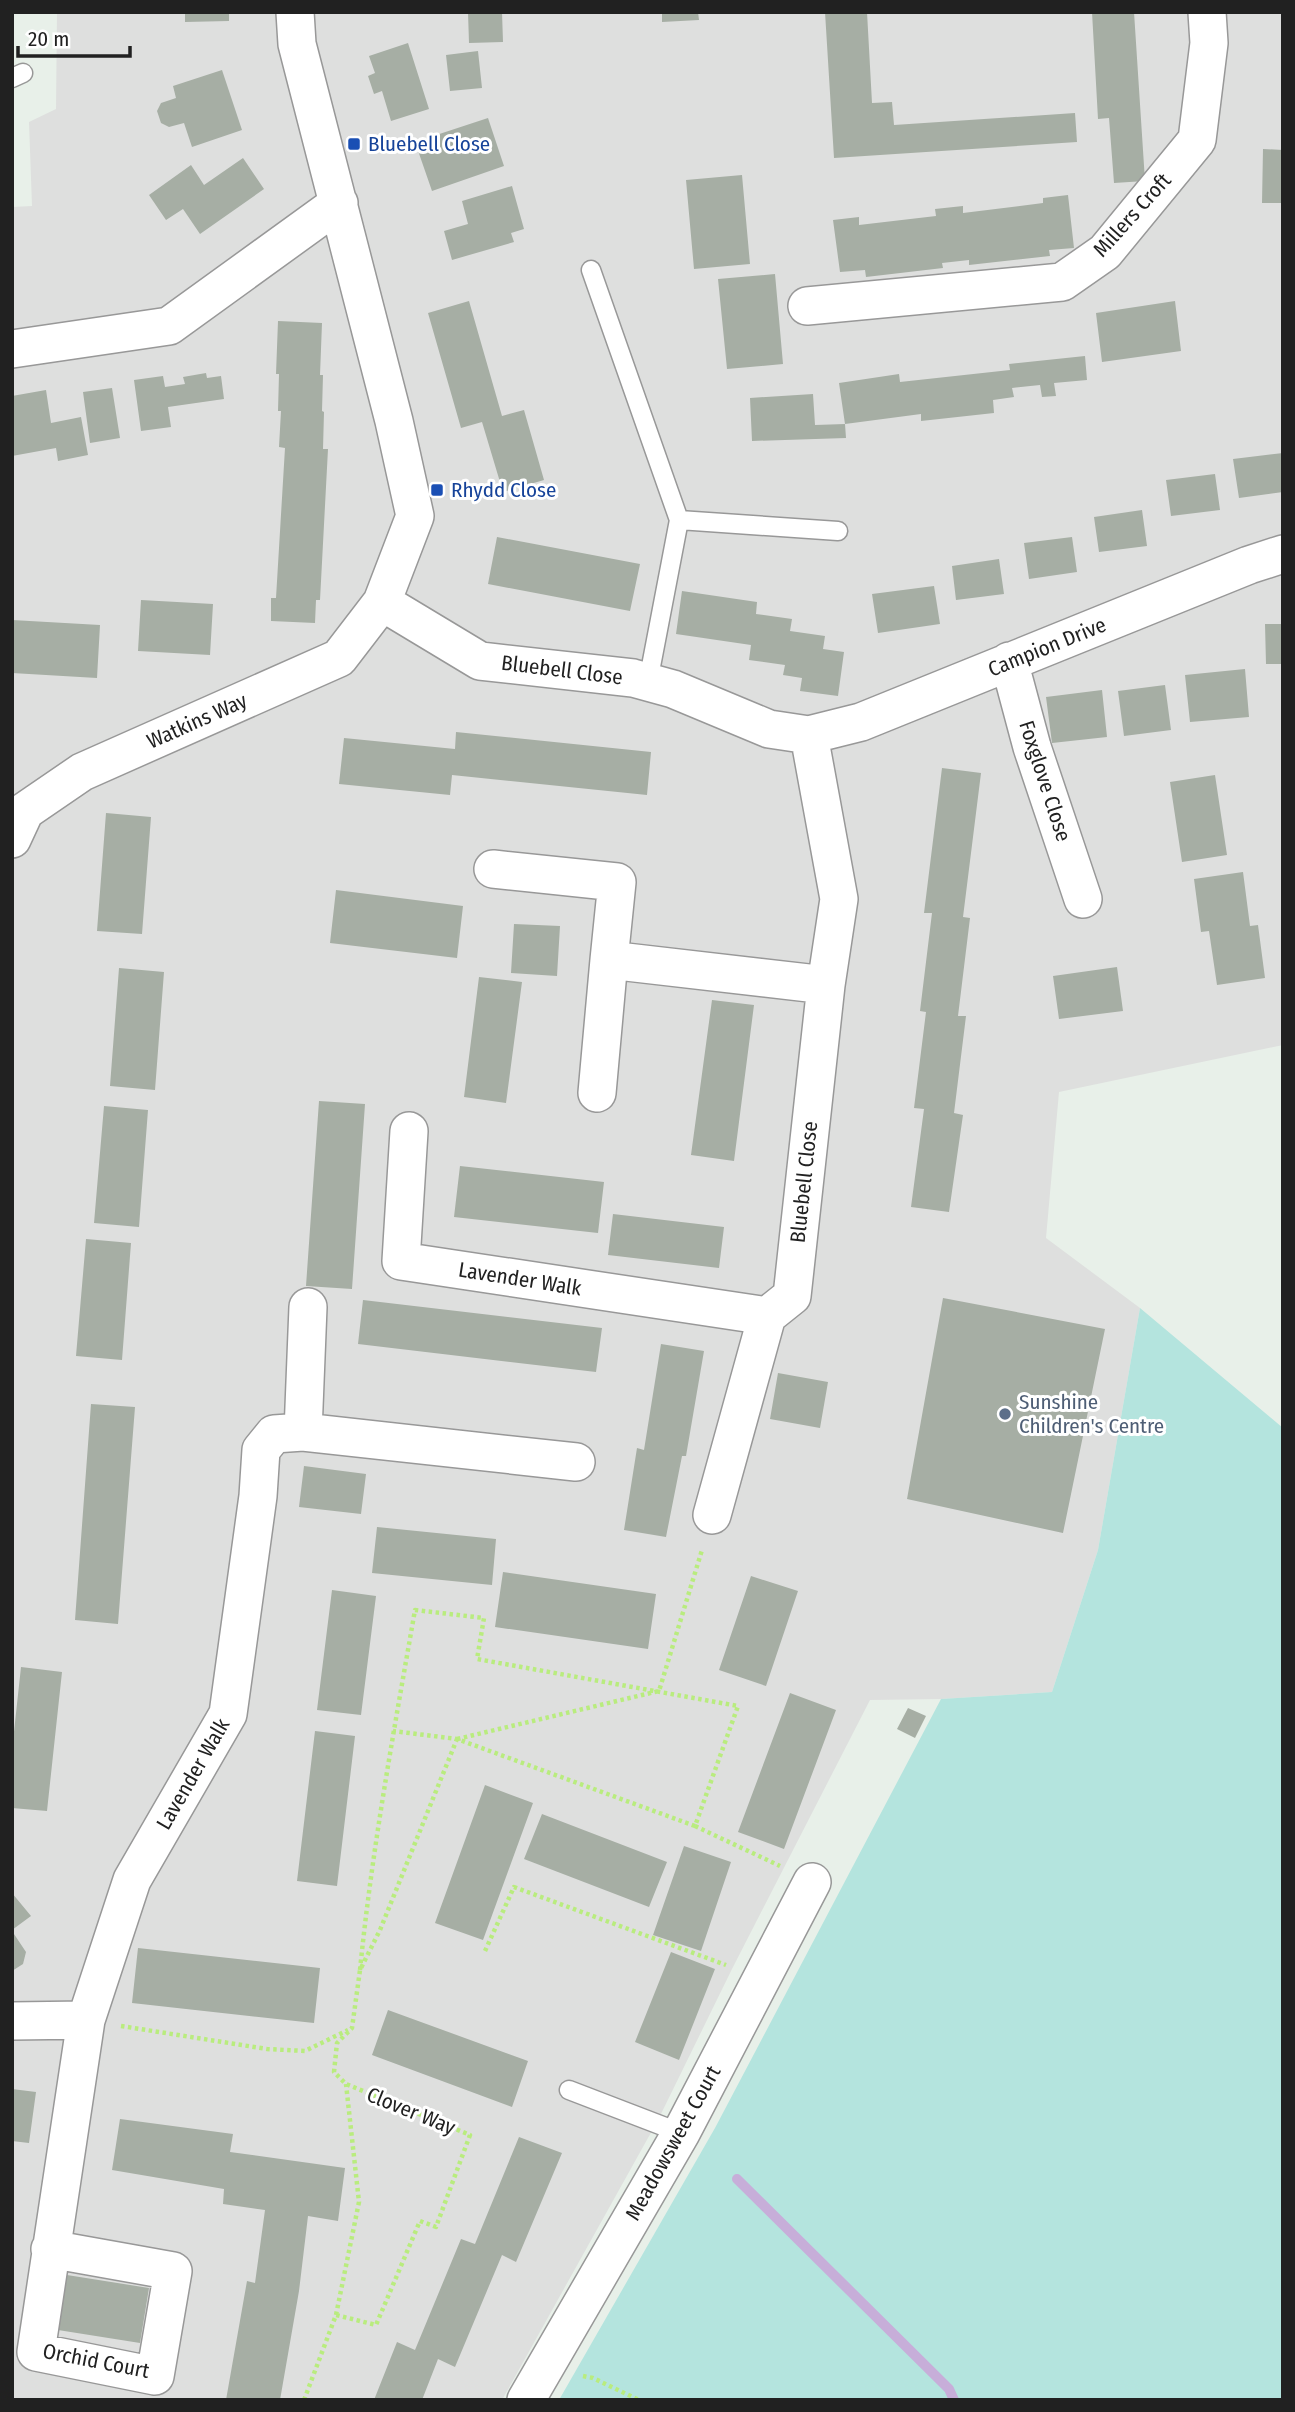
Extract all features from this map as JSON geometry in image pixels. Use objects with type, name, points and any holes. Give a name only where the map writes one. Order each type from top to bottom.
[{"type":"street","points":[[295,12],[297,44],[394,421],[415,516],[382,602]]},
{"type":"street","name":"Millers Croft","points":[[807,306],[1062,282],[1105,252],[1197,140],[1209,43],[1207,12]]},
{"type":"street","points":[[12,349],[169,326],[339,203]]},
{"type":"street","name":"Campion Drive","points":[[809,735],[861,722],[1249,565],[1283,554]]},
{"type":"street","name":"Bluebell Close","points":[[382,602],[480,661],[633,678],[673,689],[769,729],[809,735],[839,900],[780,1306],[712,1515]]},
{"type":"street","name":"Watkins Way","points":[[12,839],[25,811],[82,772],[339,658],[382,602]]},
{"type":"street","name":"Foxglove Close","points":[[1009,661],[1032,747],[1083,900]]},
{"type":"street","points":[[493,869],[617,882],[597,1093]]},
{"type":"street","points":[[609,960],[826,985]]},
{"type":"street","name":"Lavender Walk","points":[[409,1131],[401,1261],[780,1306]]},
{"type":"street","points":[[303,1432],[308,1307]]},
{"type":"street","name":"Lavender Walk","points":[[86,2020],[132,1881],[228,1714],[258,1496],[261,1450],[274,1434],[303,1432],[576,1462]]},
{"type":"street","name":"Meadowsweet Court","points":[[535,2384],[681,2133],[812,1882]]},
{"type":"street","points":[[12,2021],[86,2020],[50,2249]]},
{"type":"lane","points":[[591,270],[679,520],[648,682]]},
{"type":"lane","points":[[679,520],[838,531]]},
{"type":"lane","points":[[569,2090],[681,2133]]},
{"type":"path","points":[[659,1692],[712,1515]]},
{"type":"path","points":[[86,2020],[267,2049],[305,2051],[352,2028],[367,1903],[393,1731],[415,1610],[484,1618],[477,1658],[738,1706],[695,1826]]},
{"type":"path","points":[[457,1739],[659,1692]]},
{"type":"path","points":[[393,1731],[457,1739],[695,1826],[812,1882]]},
{"type":"path","points":[[360,1970],[380,1930],[457,1739]]},
{"type":"path","points":[[485,1951],[514,1887],[761,1978]]},
{"type":"path","name":"Clover Way","points":[[336,2315],[376,2325],[420,2221],[436,2227],[470,2135],[346,2084],[334,2072],[337,2043],[352,2028]]},
{"type":"path","points":[[304,2400],[336,2315],[359,2202],[346,2084]]},
{"type":"path","points":[[535,2384],[593,2378],[639,2400]]},
{"type":"shaded area","points":[[57,12],[1283,12],[1283,1045],[1059,1092],[1046,1238],[1140,1308],[1098,1550],[1052,1692],[941,1699],[870,1700],[658,2120],[502,2400],[12,2400],[12,207],[32,206],[29,122],[56,109]]},
{"type":"shaded area","points":[[1140,1308],[1283,1428],[1283,2400],[559,2400],[715,2128],[941,1699],[1052,1692],[1098,1550]]},
{"type":"building","points":[[185,12],[229,12],[229,21],[185,22]]},
{"type":"building","points":[[468,12],[502,12],[503,42],[469,43]]},
{"type":"building","points":[[662,12],[698,12],[699,20],[662,22]]},
{"type":"building","points":[[825,12],[867,12],[872,103],[892,102],[894,125],[1075,113],[1077,142],[834,158]]},
{"type":"building","points":[[1092,12],[1134,12],[1145,181],[1114,183],[1109,118],[1098,119]]},
{"type":"building","points":[[408,43],[429,109],[391,121],[382,91],[374,94],[368,76],[375,73],[369,56]]},
{"type":"building","points":[[478,51],[482,88],[450,91],[446,55]]},
{"type":"building","points":[[222,70],[242,130],[192,147],[184,123],[169,127],[161,123],[157,111],[161,103],[176,98],[173,86]]},
{"type":"building","points":[[488,118],[504,166],[432,191],[415,142]]},
{"type":"building","points":[[1263,149],[1283,150],[1283,203],[1262,203]]},
{"type":"building","points":[[243,158],[264,189],[200,234],[183,209],[166,220],[149,195],[191,165],[204,185]]},
{"type":"building","points":[[742,175],[750,264],[694,269],[686,180]]},
{"type":"building","points":[[512,186],[524,229],[511,233],[514,242],[452,260],[444,231],[468,224],[462,201]]},
{"type":"building","points":[[1068,195],[1074,248],[1049,250],[1050,256],[969,265],[969,260],[942,263],[943,268],[866,277],[865,270],[840,272],[833,220],[859,217],[859,225],[936,216],[935,209],[963,206],[963,213],[1043,203],[1043,198]]},
{"type":"building","points":[[775,274],[783,364],[727,369],[718,279]]},
{"type":"building","points":[[469,301],[502,416],[524,410],[544,480],[503,492],[482,422],[461,428],[428,313]]},
{"type":"building","points":[[1175,301],[1181,351],[1102,362],[1096,313]]},
{"type":"building","points":[[278,321],[322,323],[320,375],[323,375],[323,449],[328,449],[320,600],[316,600],[315,623],[271,621],[271,598],[276,598],[285,448],[279,447],[281,411],[278,411],[279,374],[276,374]]},
{"type":"building","points":[[1085,356],[1087,380],[1054,383],[1056,396],[1042,397],[1040,385],[1012,388],[1014,397],[993,400],[994,413],[921,421],[921,414],[845,424],[839,383],[899,374],[900,382],[1010,370],[1009,364]]},
{"type":"building","points":[[206,373],[207,378],[221,376],[224,399],[168,407],[171,427],[141,431],[134,380],[163,376],[165,387],[185,384],[183,377]]},
{"type":"building","points":[[112,388],[120,438],[90,443],[83,392]]},
{"type":"building","points":[[46,390],[51,423],[81,417],[88,455],[58,461],[56,448],[12,456],[12,396]]},
{"type":"building","points":[[813,394],[815,425],[845,424],[846,438],[752,441],[750,398]]},
{"type":"building","points":[[1283,453],[1283,492],[1239,498],[1233,459]]},
{"type":"building","points":[[1215,474],[1220,510],[1171,516],[1166,480]]},
{"type":"building","points":[[1142,510],[1147,546],[1099,552],[1094,517]]},
{"type":"building","points":[[497,537],[640,564],[630,611],[488,584]]},
{"type":"building","points":[[1072,537],[1077,572],[1029,579],[1024,543]]},
{"type":"building","points":[[999,559],[1004,594],[956,600],[952,566]]},
{"type":"building","points":[[934,586],[940,624],[878,633],[872,594]]},
{"type":"building","points":[[682,591],[757,602],[756,614],[792,619],[790,631],[825,636],[823,649],[844,652],[838,696],[800,691],[802,678],[783,675],[785,665],[749,660],[751,645],[676,634]]},
{"type":"building","points":[[141,600],[213,604],[210,655],[138,651]]},
{"type":"building","points":[[12,620],[100,625],[97,678],[12,673]]},
{"type":"building","points":[[1265,624],[1283,624],[1283,664],[1266,664]]},
{"type":"building","points":[[1245,669],[1249,717],[1190,722],[1185,675]]},
{"type":"building","points":[[1165,685],[1171,730],[1124,736],[1118,691]]},
{"type":"building","points":[[1102,690],[1107,737],[1052,743],[1046,697]]},
{"type":"building","points":[[456,732],[651,752],[647,795],[452,775],[450,795],[339,784],[344,738],[455,749]]},
{"type":"building","points":[[942,768],[981,773],[963,917],[970,918],[958,1016],[966,1016],[954,1113],[963,1115],[949,1212],[911,1207],[924,1109],[914,1108],[926,1012],[920,1011],[932,913],[924,913]]},
{"type":"building","points":[[1215,775],[1227,855],[1182,862],[1170,782]]},
{"type":"building","points":[[106,813],[151,817],[142,934],[97,931]]},
{"type":"building","points":[[1243,872],[1250,926],[1258,925],[1265,978],[1217,985],[1209,931],[1201,932],[1194,879]]},
{"type":"building","points":[[336,890],[463,906],[457,958],[330,943]]},
{"type":"building","points":[[514,924],[560,926],[557,976],[511,973]]},
{"type":"building","points":[[1117,967],[1123,1011],[1059,1019],[1053,976]]},
{"type":"building","points":[[119,968],[164,972],[155,1090],[110,1086]]},
{"type":"building","points":[[479,977],[522,982],[506,1103],[464,1097]]},
{"type":"building","points":[[712,1000],[754,1005],[734,1161],[691,1155]]},
{"type":"building","points":[[319,1101],[365,1104],[352,1289],[306,1286]]},
{"type":"building","points":[[104,1106],[148,1110],[139,1227],[94,1223]]},
{"type":"building","points":[[460,1166],[604,1182],[598,1233],[454,1217]]},
{"type":"building","points":[[613,1214],[724,1227],[719,1268],[608,1255]]},
{"type":"building","points":[[86,1239],[131,1243],[122,1360],[76,1356]]},
{"type":"building","name":"Sunshine Children's Centre","points":[[943,1298],[1105,1329],[1063,1533],[907,1499]]},
{"type":"building","points":[[363,1300],[602,1328],[596,1372],[358,1344]]},
{"type":"building","points":[[661,1344],[704,1351],[686,1456],[682,1456],[666,1537],[624,1530],[637,1448],[644,1450]]},
{"type":"building","points":[[778,1373],[828,1382],[820,1428],[770,1419]]},
{"type":"building","points":[[91,1404],[135,1407],[118,1624],[75,1620]]},
{"type":"building","points":[[304,1466],[366,1474],[361,1514],[299,1507]]},
{"type":"building","points":[[377,1527],[496,1539],[492,1585],[372,1573]]},
{"type":"building","points":[[503,1572],[656,1594],[648,1649],[495,1627]]},
{"type":"building","points":[[751,1576],[798,1591],[766,1686],[719,1670]]},
{"type":"building","points":[[332,1590],[376,1596],[361,1715],[317,1710]]},
{"type":"building","points":[[21,1667],[62,1672],[47,1811],[12,1808],[12,1750]]},
{"type":"building","points":[[790,1693],[836,1710],[784,1849],[738,1832]]},
{"type":"building","points":[[908,1708],[926,1716],[915,1738],[897,1729]]},
{"type":"building","points":[[315,1731],[355,1736],[337,1886],[297,1881]]},
{"type":"building","points":[[485,1785],[533,1803],[483,1940],[435,1923]]},
{"type":"building","points":[[542,1814],[667,1862],[649,1907],[524,1859]]},
{"type":"building","points":[[684,1846],[731,1862],[701,1951],[653,1935]]},
{"type":"building","points":[[12,1893],[31,1916],[12,1930]]},
{"type":"building","points":[[12,1931],[26,1952],[23,1964],[12,1971]]},
{"type":"building","points":[[138,1948],[320,1968],[314,2023],[132,2003]]},
{"type":"building","points":[[671,1952],[715,1969],[679,2060],[635,2042]]},
{"type":"building","points":[[388,2010],[528,2061],[512,2107],[372,2055]]},
{"type":"building","points":[[12,2089],[36,2092],[29,2143],[12,2141]]},
{"type":"building","points":[[120,2119],[233,2134],[230,2152],[345,2168],[338,2221],[308,2216],[299,2291],[280,2400],[226,2400],[247,2281],[255,2283],[265,2210],[223,2204],[224,2189],[112,2170]]},
{"type":"building","points":[[519,2137],[562,2153],[516,2262],[502,2255],[455,2367],[438,2359],[422,2400],[374,2400],[397,2342],[415,2350],[461,2239],[475,2244]]},
{"type":"building","points":[[67,2275],[149,2288],[140,2343],[58,2330]]},
{"type":"waterway","points":[[737,2179],[949,2389],[954,2400]]},
{"type":"place","name":"Bluebell Close","points":[[354,144]]},
{"type":"place","name":"Rhydd Close","points":[[437,490]]},
{"type":"place","name":"Sunshine Children's Centre","points":[[1005,1414]]}]
